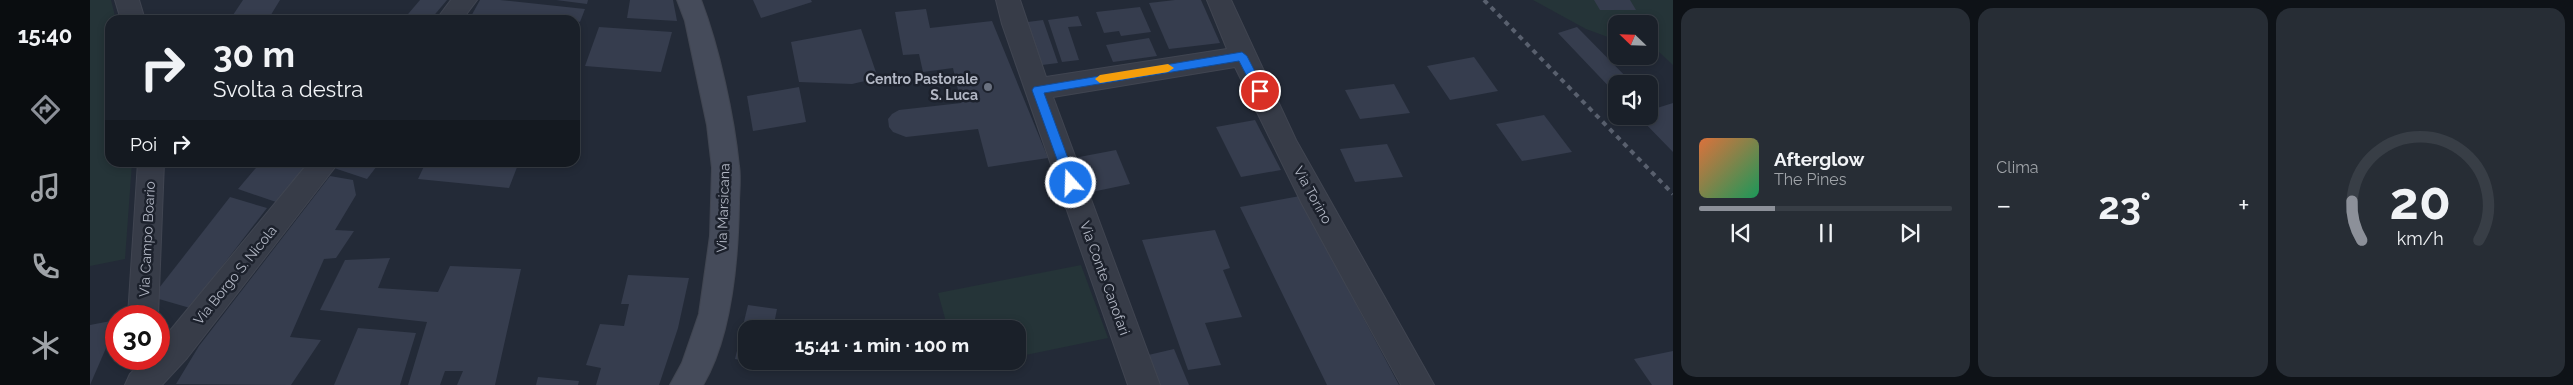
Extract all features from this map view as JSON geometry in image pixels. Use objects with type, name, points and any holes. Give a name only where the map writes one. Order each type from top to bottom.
[{"type":"main road","name":"Via Marsicana","points":[[686,385],[695,370],[714,314],[724,236],[726,168],[720,125],[697,21],[690,0]]},
{"type":"street","points":[[127,0],[132,15]]},
{"type":"street","points":[[452,15],[465,0]]},
{"type":"street","name":"Via Conte Canofari","points":[[1008,0],[1014,24],[1144,385]]},
{"type":"street","name":"Via Torino","points":[[1219,0],[1242,56],[1294,162],[1418,385]]},
{"type":"street","points":[[1038,90],[1242,56]]},
{"type":"street","name":"Via Campo Boario","points":[[144,305],[151,167]]},
{"type":"street","name":"Via Borgo S. Nicola","points":[[140,385],[176,348],[322,167]]},
{"type":"street","points":[[140,385],[141,370]]},
{"type":"shaded area","points":[[90,0],[111,0],[115,15],[105,15],[105,167],[132,167],[125,259],[90,266]]},
{"type":"shaded area","points":[[1533,0],[1673,0],[1673,65],[1658,52],[1658,15],[1608,15],[1608,37],[1586,29]]},
{"type":"shaded area","points":[[1081,265],[1108,338],[1026,355],[1026,320],[946,320],[938,293]]},
{"type":"building","points":[[243,0],[280,0],[271,15],[233,15]]},
{"type":"building","points":[[420,0],[447,0],[434,15],[407,15]]},
{"type":"building","points":[[480,0],[500,0],[585,9],[580,22],[580,15],[472,15]]},
{"type":"building","points":[[556,0],[588,0],[587,4]]},
{"type":"building","points":[[630,0],[673,0],[677,21],[627,18]]},
{"type":"building","points":[[753,0],[811,0],[812,2],[761,18]]},
{"type":"building","points":[[1201,0],[1220,43],[1169,49],[1149,3]]},
{"type":"building","points":[[1594,0],[1630,0],[1636,10],[1600,10]]},
{"type":"building","points":[[1140,7],[1151,32],[1121,36],[1119,31],[1104,33],[1096,12]]},
{"type":"building","name":"Centro Pastorale S. Luca","points":[[926,9],[930,28],[992,21],[1048,158],[988,167],[978,129],[906,137],[893,132],[889,127],[888,119],[899,110],[961,103],[953,68],[923,72],[919,54],[903,55],[895,12]]},
{"type":"building","points":[[1078,16],[1082,26],[1068,27],[1079,60],[1062,62],[1048,20]]},
{"type":"building","points":[[1043,20],[1058,63],[1034,66],[1020,23]]},
{"type":"building","points":[[599,27],[672,32],[661,72],[585,66]]},
{"type":"building","points":[[1577,27],[1608,59],[1608,65],[1614,65],[1624,75],[1608,75],[1608,86],[1558,33]]},
{"type":"building","points":[[861,29],[878,78],[852,84],[799,82],[791,42]]},
{"type":"building","points":[[1149,38],[1157,56],[1113,62],[1106,45]]},
{"type":"building","points":[[1474,57],[1498,91],[1450,100],[1427,66]]},
{"type":"building","points":[[1394,84],[1410,113],[1360,119],[1345,90]]},
{"type":"building","points":[[799,87],[806,122],[753,131],[747,96]]},
{"type":"building","points":[[1673,103],[1673,152],[1647,125],[1658,125],[1658,108]]},
{"type":"building","points":[[1544,115],[1572,152],[1522,161],[1496,124]]},
{"type":"building","points":[[1255,120],[1281,170],[1241,177],[1216,127]]},
{"type":"building","points":[[1387,144],[1403,177],[1355,182],[1340,149]]},
{"type":"building","points":[[1116,150],[1130,184],[1087,193],[1074,158]]},
{"type":"building","points":[[257,167],[308,167],[279,203],[238,189]]},
{"type":"building","points":[[335,167],[376,167],[367,179]]},
{"type":"building","points":[[424,167],[517,167],[509,188],[418,179]]},
{"type":"building","points":[[330,176],[353,180],[356,195],[335,230],[354,231],[336,258],[324,259],[290,337],[321,340],[291,385],[176,384],[199,346]]},
{"type":"building","points":[[1300,196],[1399,385],[1327,385],[1240,207]]},
{"type":"building","points":[[230,197],[267,208],[190,308],[152,297]]},
{"type":"building","points":[[1215,230],[1230,268],[1223,270],[1242,317],[1205,323],[1221,365],[1188,370],[1142,240]]},
{"type":"building","points":[[390,258],[378,288],[438,292],[450,266],[521,269],[495,385],[457,385],[463,371],[445,371],[440,385],[408,385],[427,322],[320,310],[345,260]]},
{"type":"building","points":[[628,275],[689,278],[678,328],[659,385],[596,385],[601,368],[586,365],[600,324],[624,326],[629,304],[621,304]]},
{"type":"building","points":[[748,305],[777,309],[775,320],[744,320]]},
{"type":"building","points":[[105,322],[105,350],[90,385],[90,325]]},
{"type":"building","points":[[358,328],[416,333],[400,385],[334,385]]},
{"type":"building","points":[[738,347],[738,360],[735,359]]},
{"type":"building","points":[[1174,349],[1189,385],[1155,385],[1144,356]]},
{"type":"building","points":[[1673,351],[1673,385],[1652,385],[1634,359]]},
{"type":"building","points":[[538,377],[579,381],[578,385],[536,385]]},
{"type":"railway","points":[[1484,0],[1673,194]]},
{"type":"slow traffic","points":[[1100,79],[1168,68]]},
{"type":"place","name":"Centro Pastorale S. Luca","points":[[988,87]]},
{"type":"route","points":[[1071,183],[1038,90],[1242,56],[1260,91]]}]
